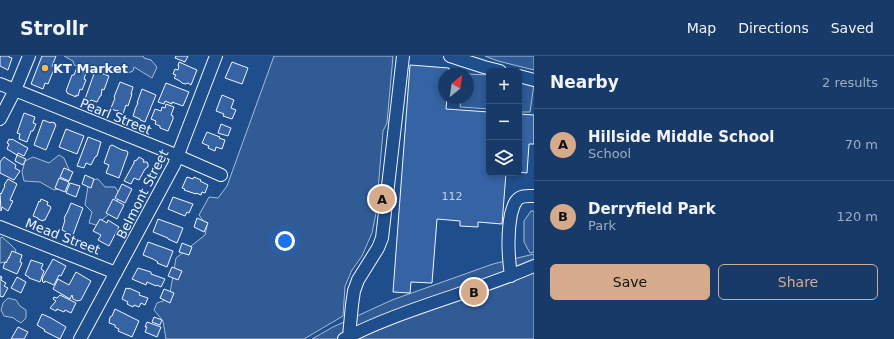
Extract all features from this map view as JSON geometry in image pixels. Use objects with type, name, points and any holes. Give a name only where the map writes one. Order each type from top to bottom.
[{"type":"street","points":[[0,119],[15,90],[29,56]]},
{"type":"street","name":"Belmont Street","points":[[80,339],[174,165],[216,56]]},
{"type":"street","points":[[346,338],[354,292],[358,280],[378,248],[382,238],[403,56]]},
{"type":"street","points":[[450,56],[488,68]]},
{"type":"street","points":[[522,77],[534,80]]},
{"type":"street","name":"Pearl Street","points":[[0,84],[221,175]]},
{"type":"street","points":[[511,276],[508,243],[509,224],[513,207],[517,199],[524,195],[534,196]]},
{"type":"street","name":"Mead Street","points":[[0,227],[116,273]]},
{"type":"street","points":[[346,338],[413,310],[511,276],[534,266]]},
{"type":"shaded area","points":[[64,56],[143,56],[144,58],[151,60],[157,67],[152,78],[134,67],[133,71],[128,73],[125,72],[123,68],[116,67],[107,74],[103,80],[97,79],[89,70],[74,65],[73,61]]},
{"type":"shaded area","points":[[274,56],[393,56],[387,123],[383,131],[376,213],[372,233],[362,256],[352,270],[345,286],[343,316],[304,339],[166,339],[163,321],[154,310],[157,303],[169,299],[176,258],[205,235],[207,226],[199,215],[209,197],[218,198],[227,186]]},
{"type":"shaded area","points":[[485,56],[534,56],[534,70],[498,61]]},
{"type":"shaded area","points":[[474,74],[486,75],[486,109],[460,107],[460,104],[474,104]]},
{"type":"shaded area","points":[[522,80],[534,84],[530,112],[522,112]]},
{"type":"shaded area","points":[[59,155],[64,158],[70,172],[70,180],[62,188],[54,190],[40,182],[24,181],[22,172],[25,161],[33,157],[49,163]]},
{"type":"shaded area","points":[[98,179],[105,187],[115,187],[119,193],[116,208],[96,225],[89,223],[92,212],[85,205],[89,180]]},
{"type":"shaded area","points":[[531,211],[534,211],[534,252],[530,253],[524,242],[524,221]]},
{"type":"shaded area","points":[[2,237],[16,250],[11,261],[0,263],[0,238]]},
{"type":"shaded area","points":[[534,254],[534,339],[312,339],[333,327],[392,300],[493,264]]},
{"type":"shaded area","points":[[8,298],[16,300],[20,306],[26,310],[26,318],[21,323],[14,318],[4,316],[1,310],[3,303]]},
{"type":"building","points":[[0,56],[9,56],[12,58],[8,70],[0,66]]},
{"type":"building","points":[[42,56],[56,56],[52,66],[55,67],[48,84],[45,83],[43,89],[31,84]]},
{"type":"building","points":[[176,56],[188,56],[185,62],[175,58]]},
{"type":"building","points":[[179,62],[197,70],[191,85],[188,83],[182,83],[174,78],[176,75],[173,74],[175,69],[178,70]]},
{"type":"building","points":[[232,62],[248,68],[242,84],[225,78]]},
{"type":"building","points":[[78,65],[84,67],[82,72],[86,73],[84,79],[86,80],[82,90],[80,89],[78,96],[76,95],[76,97],[67,93],[66,91],[72,75],[74,75]]},
{"type":"building","points":[[410,65],[449,68],[438,68],[438,104],[446,104],[446,109],[486,112],[486,176],[506,176],[502,224],[478,222],[478,227],[460,226],[460,221],[437,219],[432,283],[411,282],[410,293],[393,292]]},
{"type":"building","points":[[95,71],[109,76],[104,90],[102,89],[101,96],[97,102],[85,99]]},
{"type":"building","points":[[120,82],[133,87],[128,106],[126,105],[123,114],[118,112],[118,110],[117,111],[111,108]]},
{"type":"building","points":[[166,83],[189,92],[183,106],[172,102],[172,104],[165,101],[164,104],[158,102]]},
{"type":"building","points":[[142,89],[156,95],[145,122],[133,116]]},
{"type":"building","points":[[222,95],[234,100],[231,108],[236,110],[232,119],[223,116],[224,114],[216,111]]},
{"type":"building","points":[[166,104],[174,107],[171,115],[173,116],[173,119],[168,131],[160,128],[160,126],[155,124],[156,121],[151,119],[155,109],[161,111],[162,107],[165,108]]},
{"type":"building","points":[[24,113],[35,117],[33,123],[36,124],[33,131],[31,131],[27,142],[19,139],[20,134],[17,133]]},
{"type":"building","points":[[522,114],[534,115],[534,144],[529,144],[527,173],[522,172]]},
{"type":"building","points":[[43,120],[55,123],[56,125],[46,150],[34,145]]},
{"type":"building","points":[[221,124],[231,128],[228,136],[218,133]]},
{"type":"building","points":[[66,129],[84,136],[77,154],[59,147]]},
{"type":"building","points":[[207,132],[225,140],[222,149],[216,147],[215,151],[202,143]]},
{"type":"building","points":[[88,137],[101,142],[97,156],[91,165],[86,163],[84,168],[77,166]]},
{"type":"building","points":[[9,139],[12,139],[28,148],[24,156],[18,153],[17,155],[7,149]]},
{"type":"building","points":[[112,145],[127,151],[128,153],[119,178],[106,173],[109,165],[104,163],[110,146]]},
{"type":"building","points":[[17,155],[26,159],[23,165],[15,161]]},
{"type":"building","points":[[4,157],[16,165],[15,168],[20,171],[14,180],[0,173],[0,162]]},
{"type":"building","points":[[139,157],[144,160],[143,162],[147,162],[148,167],[145,169],[139,180],[134,178],[131,184],[124,181],[134,161]]},
{"type":"building","points":[[64,168],[73,172],[69,181],[60,177]]},
{"type":"building","points":[[85,175],[94,179],[91,188],[82,184]]},
{"type":"building","points":[[187,177],[193,179],[194,177],[208,185],[205,193],[202,192],[201,195],[184,190],[185,189],[182,188]]},
{"type":"building","points":[[59,178],[69,182],[65,192],[55,188]]},
{"type":"building","points":[[8,179],[17,184],[10,200],[13,201],[8,211],[2,207],[1,211],[0,193],[1,194]]},
{"type":"building","points":[[70,183],[80,186],[76,197],[66,193]]},
{"type":"building","points":[[122,184],[132,189],[125,203],[115,198]]},
{"type":"building","points":[[173,197],[193,204],[189,213],[187,212],[185,216],[168,209]]},
{"type":"building","points":[[41,199],[48,202],[47,205],[51,208],[43,221],[33,216]]},
{"type":"building","points":[[113,199],[124,205],[117,219],[106,213]]},
{"type":"building","points":[[71,203],[83,208],[73,235],[70,234],[70,236],[62,230],[64,219]]},
{"type":"building","points":[[197,218],[208,223],[204,232],[194,227]]},
{"type":"building","points":[[100,219],[107,223],[108,220],[119,227],[109,246],[98,240],[101,235],[93,231]]},
{"type":"building","points":[[158,219],[183,228],[177,243],[153,232]]},
{"type":"building","points":[[148,242],[173,251],[167,267],[143,255]]},
{"type":"building","points":[[182,243],[192,247],[189,255],[179,252]]},
{"type":"building","points":[[12,251],[22,255],[20,262],[22,263],[17,274],[3,268]]},
{"type":"building","points":[[53,259],[66,266],[54,285],[45,281],[44,283],[42,281]]},
{"type":"building","points":[[31,260],[43,264],[41,269],[44,271],[40,282],[25,275]]},
{"type":"building","points":[[172,267],[182,271],[178,280],[168,276]]},
{"type":"building","points":[[138,268],[151,272],[151,274],[165,279],[161,287],[147,282],[146,285],[132,279]]},
{"type":"building","points":[[76,272],[91,281],[81,300],[77,301],[73,299],[72,295],[70,299],[53,289],[58,279],[69,285]]},
{"type":"building","points":[[0,276],[2,277],[1,280],[6,283],[4,286],[8,288],[3,297],[0,296]]},
{"type":"building","points":[[17,277],[26,282],[21,293],[11,288]]},
{"type":"building","points":[[126,288],[140,293],[139,295],[148,298],[145,305],[141,303],[139,307],[134,305],[133,307],[127,304],[128,302],[122,299]]},
{"type":"building","points":[[164,289],[174,293],[170,303],[160,298]]},
{"type":"building","points":[[60,295],[76,303],[71,313],[65,310],[64,312],[57,309],[56,311],[50,308],[56,301],[53,299],[54,297],[57,298]]},
{"type":"building","points":[[115,309],[139,321],[132,337],[118,331],[119,329],[115,327],[115,325],[109,323],[110,317]]},
{"type":"building","points":[[42,314],[66,327],[60,339],[44,331],[45,330],[37,325]]},
{"type":"building","points":[[154,317],[162,320],[160,325],[152,322]]},
{"type":"building","points":[[147,322],[161,327],[157,337],[145,332]]},
{"type":"building","points":[[18,327],[28,332],[24,339],[11,339]]},
{"type":"place","name":"KT Market","points":[[45,68]]},
{"type":"place","name":"Hillside Middle School","points":[[382,199]]},
{"type":"place","name":"Derryfield Park","points":[[474,292]]}]
